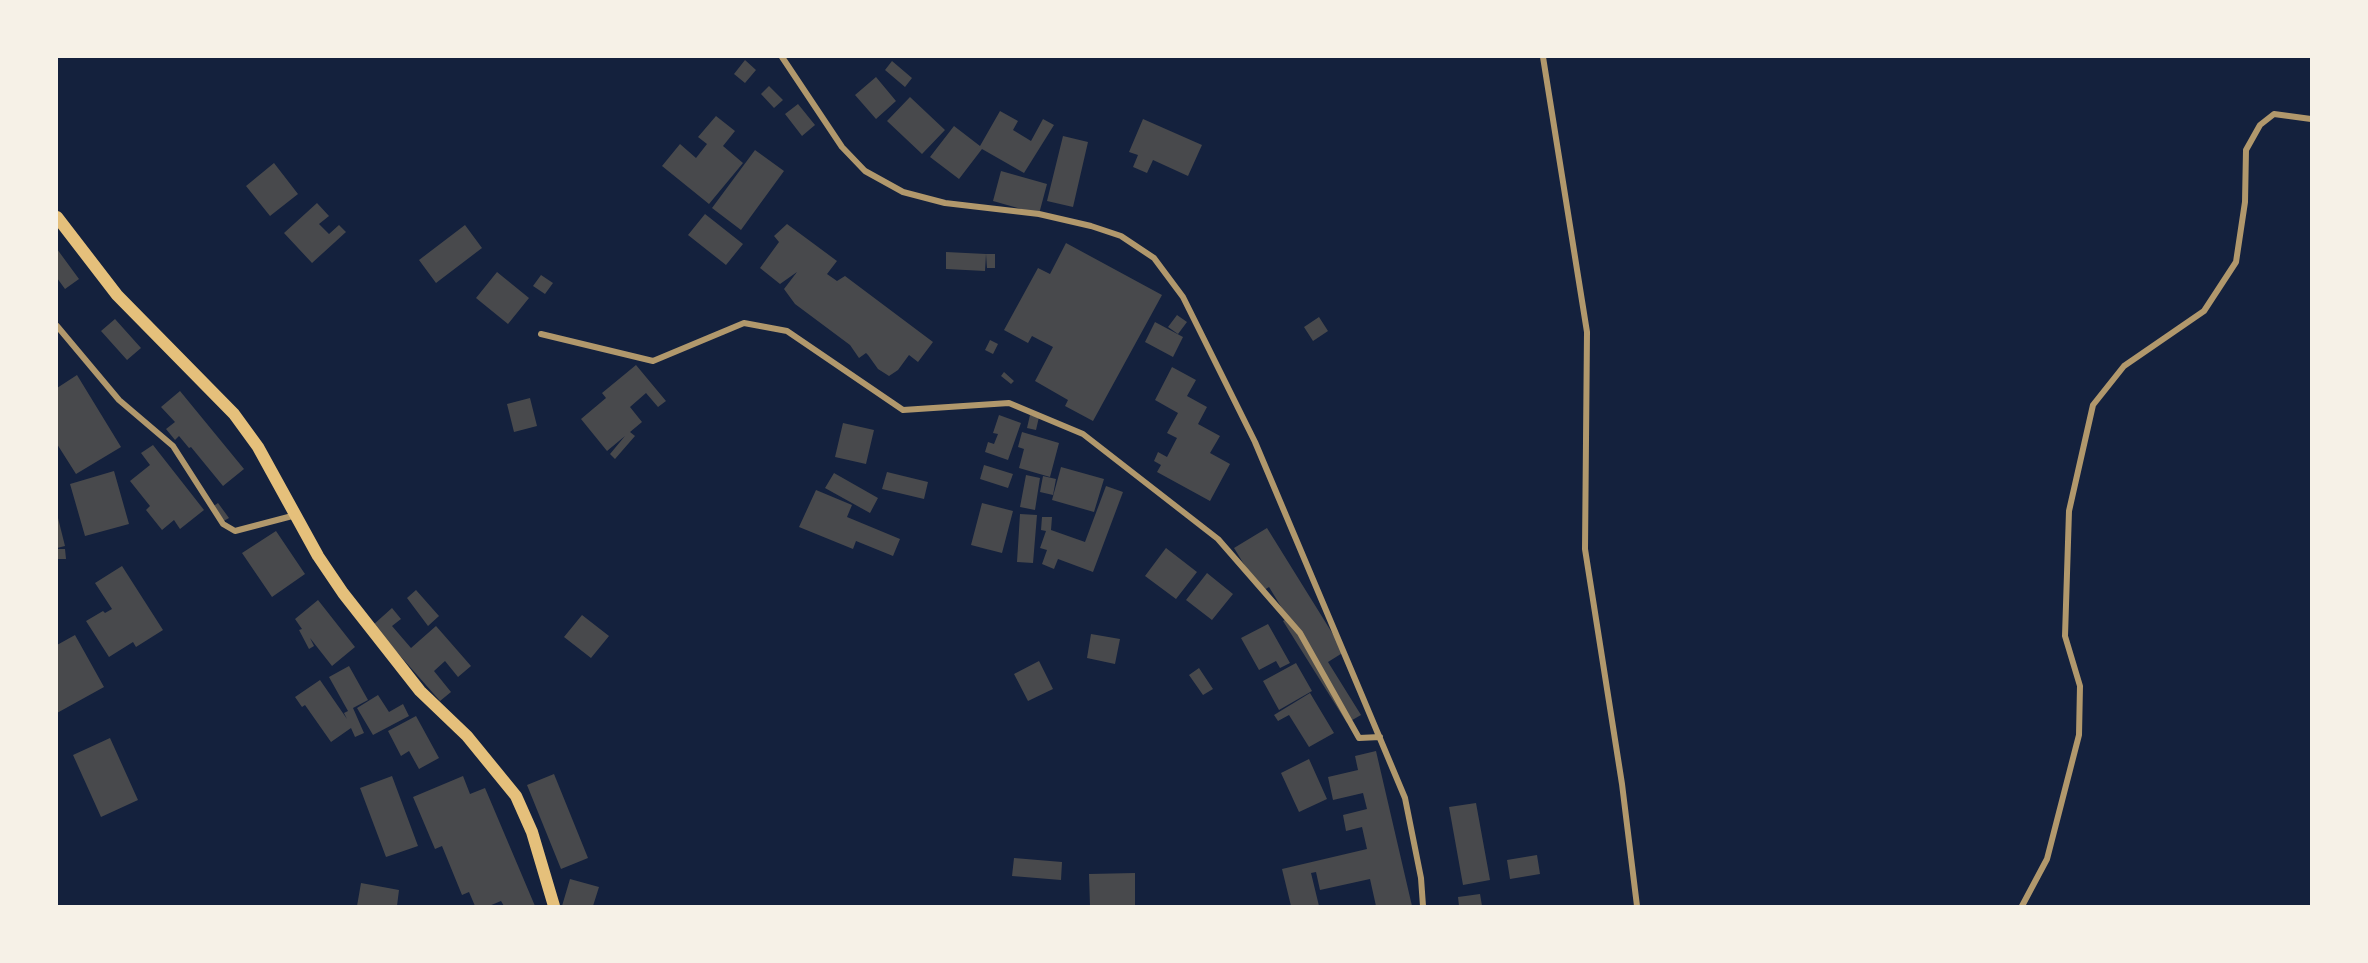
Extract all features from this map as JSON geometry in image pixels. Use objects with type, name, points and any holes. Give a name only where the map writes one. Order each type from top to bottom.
[{"type":"main road","points":[[57,217],[117,295],[234,414],[258,447],[318,556],[375,637],[420,691],[467,736],[516,796],[532,832],[554,906]]},
{"type":"street","points":[[782,57],[842,147],[865,171],[903,192],[945,203],[1039,214],[1091,226],[1121,236],[1154,258],[1184,297],[1255,442],[1405,798],[1421,878],[1423,906]]},
{"type":"street","points":[[1544,57],[1587,332],[1585,549],[1622,784],[1636,906]]},
{"type":"street","points":[[2022,906],[2047,859],[2079,735],[2080,686],[2065,636],[2069,511],[2093,405],[2124,366],[2204,310],[2236,262],[2246,202],[2246,150],[2260,125],[2274,114],[2311,119]]},
{"type":"street","points":[[541,334],[653,361],[744,323],[787,331],[903,410],[1009,403],[1083,435],[1218,539],[1300,633],[1359,738],[1380,737]]},
{"type":"street","points":[[57,326],[119,400],[173,446],[223,524],[235,531],[296,515]]},
{"type":"building","points":[[745,60],[756,70],[745,83],[734,74]]},
{"type":"building","points":[[892,61],[912,78],[905,87],[885,70]]},
{"type":"building","points":[[876,77],[896,101],[876,119],[855,95]]},
{"type":"building","points":[[769,86],[783,100],[774,108],[761,94]]},
{"type":"building","points":[[910,97],[945,130],[922,154],[887,121]]},
{"type":"building","points":[[798,104],[815,125],[802,136],[785,114]]},
{"type":"building","points":[[1000,111],[1018,121],[1013,130],[1031,141],[1043,119],[1054,125],[1024,173],[982,149],[959,179],[930,157],[954,126],[980,146]]},
{"type":"building","points":[[716,116],[735,131],[723,146],[743,163],[709,204],[662,166],[680,144],[696,158],[707,144],[698,137]]},
{"type":"building","points":[[1143,119],[1202,145],[1188,176],[1153,160],[1147,173],[1133,167],[1138,155],[1129,152]]},
{"type":"building","points":[[1063,136],[1088,142],[1073,207],[1047,201]]},
{"type":"building","points":[[755,150],[784,171],[741,230],[712,208]]},
{"type":"building","points":[[274,163],[298,194],[270,216],[246,186]]},
{"type":"building","points":[[1001,171],[1047,184],[1039,214],[993,201]]},
{"type":"building","points":[[317,203],[329,216],[319,224],[329,234],[339,225],[346,232],[312,263],[284,233]]},
{"type":"building","points":[[705,214],[743,244],[726,265],[688,235]]},
{"type":"building","points":[[787,224],[837,261],[827,274],[837,281],[845,276],[933,342],[918,362],[909,355],[898,370],[889,376],[878,369],[866,353],[859,358],[850,345],[795,304],[784,289],[797,272],[780,284],[760,268],[779,242],[774,236]]},
{"type":"building","points":[[465,225],[482,248],[436,283],[419,260]]},
{"type":"building","points":[[1066,243],[1162,295],[1093,421],[1065,406],[1068,400],[1035,381],[1053,347],[1032,336],[1028,343],[1004,330],[1038,268],[1050,274]]},
{"type":"building","points":[[57,249],[79,279],[65,289],[57,278]]},
{"type":"building","points":[[946,252],[986,254],[985,271],[946,269]]},
{"type":"building","points":[[986,254],[995,254],[995,268],[987,268]]},
{"type":"building","points":[[497,272],[529,298],[508,324],[476,298]]},
{"type":"building","points":[[541,275],[553,283],[545,294],[533,286]]},
{"type":"building","points":[[1177,315],[1187,322],[1178,334],[1168,327]]},
{"type":"building","points":[[1319,317],[1328,331],[1313,341],[1304,327]]},
{"type":"building","points":[[115,319],[141,348],[127,360],[101,331]]},
{"type":"building","points":[[1155,322],[1183,337],[1173,357],[1145,342]]},
{"type":"building","points":[[990,340],[998,344],[993,354],[985,350]]},
{"type":"building","points":[[636,365],[666,401],[658,407],[646,393],[630,407],[642,422],[630,432],[635,436],[615,459],[610,454],[625,436],[607,451],[581,419],[606,398],[602,393]]},
{"type":"building","points":[[1172,367],[1196,380],[1187,396],[1207,407],[1198,424],[1220,436],[1210,453],[1230,464],[1210,501],[1157,472],[1161,465],[1154,461],[1158,452],[1167,457],[1177,438],[1167,433],[1178,413],[1155,400]]},
{"type":"building","points":[[1004,372],[1014,381],[1011,384],[1001,376]]},
{"type":"building","points":[[77,375],[121,447],[76,474],[57,444],[57,388]]},
{"type":"building","points":[[180,391],[244,469],[223,486],[191,447],[189,448],[179,436],[175,440],[166,429],[175,422],[161,407]]},
{"type":"building","points":[[530,398],[537,426],[514,432],[507,404]]},
{"type":"building","points":[[999,415],[1021,423],[1008,460],[985,452],[988,442],[994,444],[998,434],[993,433]]},
{"type":"building","points":[[1030,415],[1039,417],[1036,430],[1027,428]]},
{"type":"building","points":[[843,423],[874,430],[866,464],[835,457]]},
{"type":"building","points":[[1022,432],[1059,443],[1050,477],[1019,468],[1024,449],[1018,447]]},
{"type":"building","points":[[153,445],[204,510],[180,529],[174,520],[162,530],[146,510],[150,506],[130,481],[150,465],[141,453]]},
{"type":"building","points":[[984,465],[1013,474],[1008,488],[980,479]]},
{"type":"building","points":[[1061,467],[1104,479],[1094,512],[1052,500]]},
{"type":"building","points":[[114,471],[129,524],[85,536],[70,484]]},
{"type":"building","points":[[887,472],[928,482],[924,499],[882,489]]},
{"type":"building","points":[[834,473],[878,498],[870,513],[825,488]]},
{"type":"building","points":[[1026,475],[1040,478],[1035,510],[1020,507]]},
{"type":"building","points":[[1043,476],[1056,479],[1053,495],[1040,492]]},
{"type":"building","points":[[1106,486],[1123,492],[1093,572],[1058,559],[1054,569],[1042,564],[1047,550],[1040,548],[1046,531],[1041,530],[1042,517],[1052,517],[1051,530],[1085,542]]},
{"type":"building","points":[[816,490],[852,505],[847,517],[900,539],[893,556],[856,541],[853,549],[799,527]]},
{"type":"building","points":[[218,503],[229,518],[222,522],[212,507]]},
{"type":"building","points":[[982,503],[1013,511],[1002,553],[971,545]]},
{"type":"building","points":[[57,514],[65,546],[57,548]]},
{"type":"building","points":[[1020,514],[1037,515],[1033,563],[1017,562]]},
{"type":"building","points":[[1267,528],[1344,652],[1328,662],[1361,715],[1347,723],[1283,621],[1288,618],[1269,587],[1261,592],[1234,548]]},
{"type":"building","points":[[276,531],[305,574],[272,597],[242,553]]},
{"type":"building","points":[[1166,548],[1197,572],[1176,599],[1145,576]]},
{"type":"building","points":[[57,549],[65,549],[66,559],[57,559]]},
{"type":"building","points":[[122,566],[163,630],[136,647],[133,642],[109,657],[86,621],[103,611],[105,613],[112,609],[95,583]]},
{"type":"building","points":[[1207,573],[1233,594],[1212,620],[1186,600]]},
{"type":"building","points":[[416,590],[439,616],[428,626],[407,598]]},
{"type":"building","points":[[318,600],[355,647],[332,666],[310,638],[314,646],[309,649],[299,630],[302,629],[295,619]]},
{"type":"building","points":[[392,608],[401,619],[392,626],[411,648],[436,626],[471,666],[458,677],[445,661],[434,671],[451,692],[440,701],[373,625]]},
{"type":"building","points":[[582,615],[609,636],[591,658],[564,637]]},
{"type":"building","points":[[1268,624],[1290,663],[1280,668],[1276,661],[1259,670],[1241,638]]},
{"type":"building","points":[[1091,634],[1120,639],[1115,664],[1087,658]]},
{"type":"building","points":[[75,635],[104,687],[57,713],[57,645]]},
{"type":"building","points":[[1039,661],[1053,689],[1028,701],[1014,674]]},
{"type":"building","points":[[1296,663],[1312,691],[1279,710],[1263,681]]},
{"type":"building","points":[[349,666],[368,700],[353,708],[364,733],[355,737],[351,728],[331,742],[305,705],[302,707],[295,697],[320,680],[347,719],[344,713],[348,711],[329,677]]},
{"type":"building","points":[[1199,668],[1213,689],[1203,695],[1189,675]]},
{"type":"building","points":[[1310,693],[1334,733],[1309,747],[1289,715],[1278,721],[1274,715]]},
{"type":"building","points":[[378,695],[389,712],[403,704],[409,716],[373,735],[357,708]]},
{"type":"building","points":[[416,716],[439,758],[419,769],[409,751],[401,756],[388,731]]},
{"type":"building","points":[[110,738],[138,800],[101,817],[73,755]]},
{"type":"building","points":[[1376,751],[1412,906],[1376,906],[1370,879],[1320,890],[1316,872],[1311,873],[1319,906],[1291,906],[1282,869],[1367,849],[1362,827],[1346,831],[1343,815],[1367,809],[1363,793],[1333,800],[1328,777],[1358,770],[1355,756]]},
{"type":"building","points":[[1309,759],[1327,799],[1299,812],[1281,773]]},
{"type":"building","points":[[554,774],[588,858],[561,869],[527,785]]},
{"type":"building","points":[[392,776],[418,846],[386,857],[360,788]]},
{"type":"building","points":[[463,776],[470,794],[485,788],[535,906],[504,906],[501,901],[489,906],[475,906],[469,892],[462,895],[442,846],[435,849],[413,797]]},
{"type":"building","points":[[1476,803],[1490,880],[1463,885],[1449,807]]},
{"type":"building","points":[[1537,855],[1540,874],[1510,879],[1507,860]]},
{"type":"building","points":[[1014,858],[1062,862],[1061,880],[1012,876]]},
{"type":"building","points":[[1135,873],[1135,906],[1090,906],[1089,874]]},
{"type":"building","points":[[570,879],[599,887],[593,906],[562,906]]},
{"type":"building","points":[[361,883],[399,890],[397,906],[357,906]]},
{"type":"building","points":[[1480,894],[1482,906],[1459,906],[1458,897]]}]
